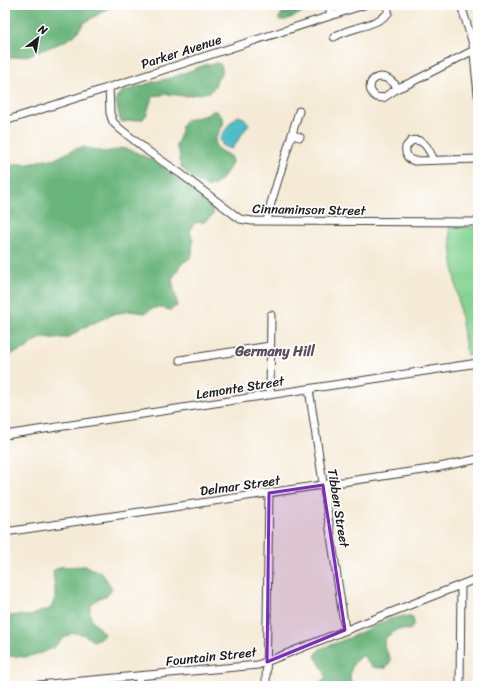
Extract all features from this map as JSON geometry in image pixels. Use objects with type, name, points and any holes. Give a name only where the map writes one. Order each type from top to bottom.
[{"type":"street","points":[[330,5],[330,16]]},
{"type":"street","name":"Parker Avenue","points":[[5,121],[364,5]]},
{"type":"street","points":[[334,37],[341,33],[371,23],[382,17],[388,13],[388,5]]},
{"type":"street","points":[[461,5],[474,50],[478,95]]},
{"type":"street","points":[[398,88],[474,50]]},
{"type":"street","name":"Cinnaminson Street","points":[[109,87],[110,113],[114,122],[119,128],[237,217],[247,220],[267,221],[478,222]]},
{"type":"street","points":[[267,221],[271,203],[300,111]]},
{"type":"street","points":[[292,135],[300,137]]},
{"type":"street","points":[[434,160],[478,159]]},
{"type":"street","points":[[270,395],[271,315]]},
{"type":"street","points":[[180,360],[270,346]]},
{"type":"street","name":"Lemonte Street","points":[[5,434],[478,363]]},
{"type":"street","name":"Tibben Street","points":[[309,389],[345,630]]},
{"type":"street","name":"Delmar Street","points":[[5,532],[430,469],[478,459]]},
{"type":"street","points":[[266,686],[269,493]]},
{"type":"street","name":"Fountain Street","points":[[27,686],[255,665],[267,662],[478,578]]},
{"type":"street","points":[[460,686],[461,585]]},
{"type":"street","points":[[139,676],[139,686]]},
{"type":"highlighted area","points":[[323,485],[345,630],[267,662],[269,493]]},
{"type":"green space","points":[[5,5],[109,5],[107,9],[84,23],[75,35],[63,42],[30,55],[5,59]]},
{"type":"green space","points":[[299,5],[320,5],[317,8],[286,20],[279,20],[282,13],[288,13]]},
{"type":"green space","points":[[217,63],[222,67],[222,74],[217,79],[215,86],[210,92],[185,96],[167,94],[154,96],[147,114],[143,119],[122,122],[120,120],[116,100],[117,96],[122,92],[171,78],[205,65]]},
{"type":"green space","points":[[213,111],[216,111],[221,116],[223,121],[223,125],[215,143],[220,151],[231,157],[232,163],[225,175],[216,184],[208,188],[194,179],[182,168],[179,161],[180,155],[176,146],[182,126],[186,120],[207,115]]},
{"type":"green space","points":[[84,147],[104,152],[121,148],[133,151],[154,161],[212,206],[213,215],[204,222],[194,223],[190,232],[193,240],[192,254],[190,258],[181,264],[172,279],[177,306],[170,310],[159,307],[151,309],[145,313],[130,311],[113,314],[83,328],[68,338],[42,338],[32,343],[27,348],[5,358],[5,168],[17,164],[30,164],[45,159],[53,160],[75,149]]},
{"type":"green space","points":[[449,227],[478,227],[478,353],[467,355],[455,280]]},
{"type":"green space","points":[[86,566],[102,573],[112,588],[107,596],[99,598],[93,603],[90,610],[91,618],[104,633],[104,635],[93,641],[83,634],[73,633],[66,636],[53,648],[44,652],[26,657],[5,656],[5,617],[15,615],[30,616],[51,608],[55,598],[53,571],[59,567]]},
{"type":"green space","points":[[403,616],[412,617],[414,622],[410,630],[398,629],[385,638],[384,646],[391,660],[386,668],[378,668],[370,665],[364,656],[362,656],[356,660],[350,675],[351,682],[356,686],[317,686],[326,678],[324,671],[315,656],[320,649],[349,638],[387,620]]},
{"type":"water","points":[[238,116],[244,118],[249,124],[232,149],[223,146],[220,138],[231,122]]},
{"type":"district","name":"Germany Hill","points":[[275,351]]}]
